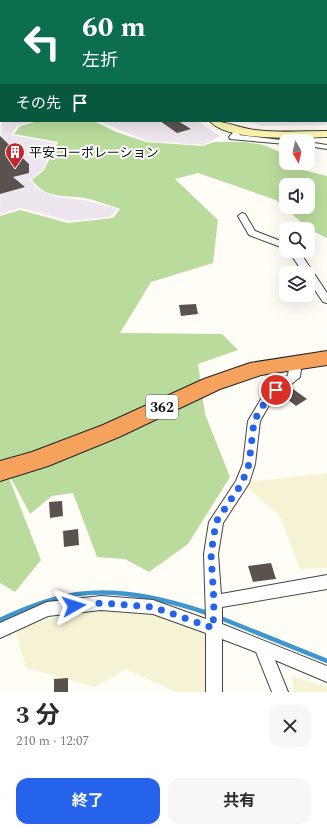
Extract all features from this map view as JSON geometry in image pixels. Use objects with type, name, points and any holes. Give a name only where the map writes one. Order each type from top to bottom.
[{"type":"highway","name":"362","points":[[0,471],[39,459],[111,431],[212,384],[258,368],[327,358]]},
{"type":"street","points":[[218,122],[240,130],[277,135],[327,134]]},
{"type":"street","points":[[240,130],[233,137],[279,141]]},
{"type":"street","points":[[315,145],[327,147]]},
{"type":"street","points":[[242,216],[252,233],[279,243]]},
{"type":"street","points":[[315,283],[327,300]]},
{"type":"street","points":[[214,692],[211,554],[216,522],[242,483],[249,464],[254,421],[268,397],[294,378],[296,362]]},
{"type":"street","points":[[0,630],[47,609],[101,603],[153,607],[213,615],[327,582]]},
{"type":"street","points":[[213,615],[238,636],[262,648],[327,674]]},
{"type":"street","points":[[262,648],[280,692]]},
{"type":"shaded area","points":[[1,122],[29,122],[17,126],[11,135],[56,143],[42,170],[31,180],[36,188],[53,196],[88,201],[118,209],[110,217],[69,221],[20,208],[0,214]]},
{"type":"shaded area","points":[[101,122],[199,122],[220,136],[203,145],[147,141]]},
{"type":"shaded area","points":[[247,122],[327,122],[327,125],[264,126]]},
{"type":"shaded area","points":[[327,473],[327,568],[300,569],[279,515],[242,483]]},
{"type":"shaded area","points":[[80,610],[134,612],[162,610],[213,628],[206,692],[176,692],[126,669],[95,687],[26,668],[15,629]]},
{"type":"shaded area","points":[[292,676],[327,687],[327,692],[294,692]]},
{"type":"green space","points":[[34,122],[96,122],[116,132],[146,142],[203,146],[214,142],[246,142],[264,145],[279,152],[279,170],[303,170],[327,176],[327,238],[315,232],[315,222],[301,222],[292,214],[315,214],[315,178],[279,178],[279,203],[276,200],[198,173],[175,179],[218,220],[213,263],[151,282],[120,333],[222,334],[238,350],[198,364],[205,414],[230,477],[188,544],[149,572],[125,559],[97,557],[73,493],[52,496],[30,514],[7,473],[41,560],[15,592],[0,583],[0,216],[20,210],[68,223],[113,218],[120,209],[90,199],[58,196],[38,187],[32,180],[44,170],[58,142],[14,134],[20,126]]},
{"type":"building","points":[[161,122],[180,122],[191,129],[177,133]]},
{"type":"building","name":"平安コーポレーション","points":[[0,136],[29,164],[29,173],[13,177],[25,187],[0,194]]},
{"type":"building","points":[[196,304],[198,314],[181,316],[179,305]]},
{"type":"building","points":[[293,389],[307,399],[296,406],[282,395]]},
{"type":"building","points":[[62,501],[63,516],[50,518],[49,502]]},
{"type":"building","points":[[78,529],[79,545],[64,547],[63,531]]},
{"type":"building","points":[[271,563],[276,579],[253,582],[248,566]]},
{"type":"building","points":[[68,678],[68,692],[54,692],[54,679]]},
{"type":"waterway","points":[[0,620],[48,601],[78,594],[95,593],[145,596],[210,614]]},
{"type":"waterway","points":[[218,617],[327,661]]},
{"type":"place","name":"平安コーポレーション","points":[[15,169]]},
{"type":"route","points":[[74,606],[101,603],[153,607],[213,628],[214,602],[211,554],[216,522],[242,483],[249,464],[254,421],[268,397],[276,390]]}]
